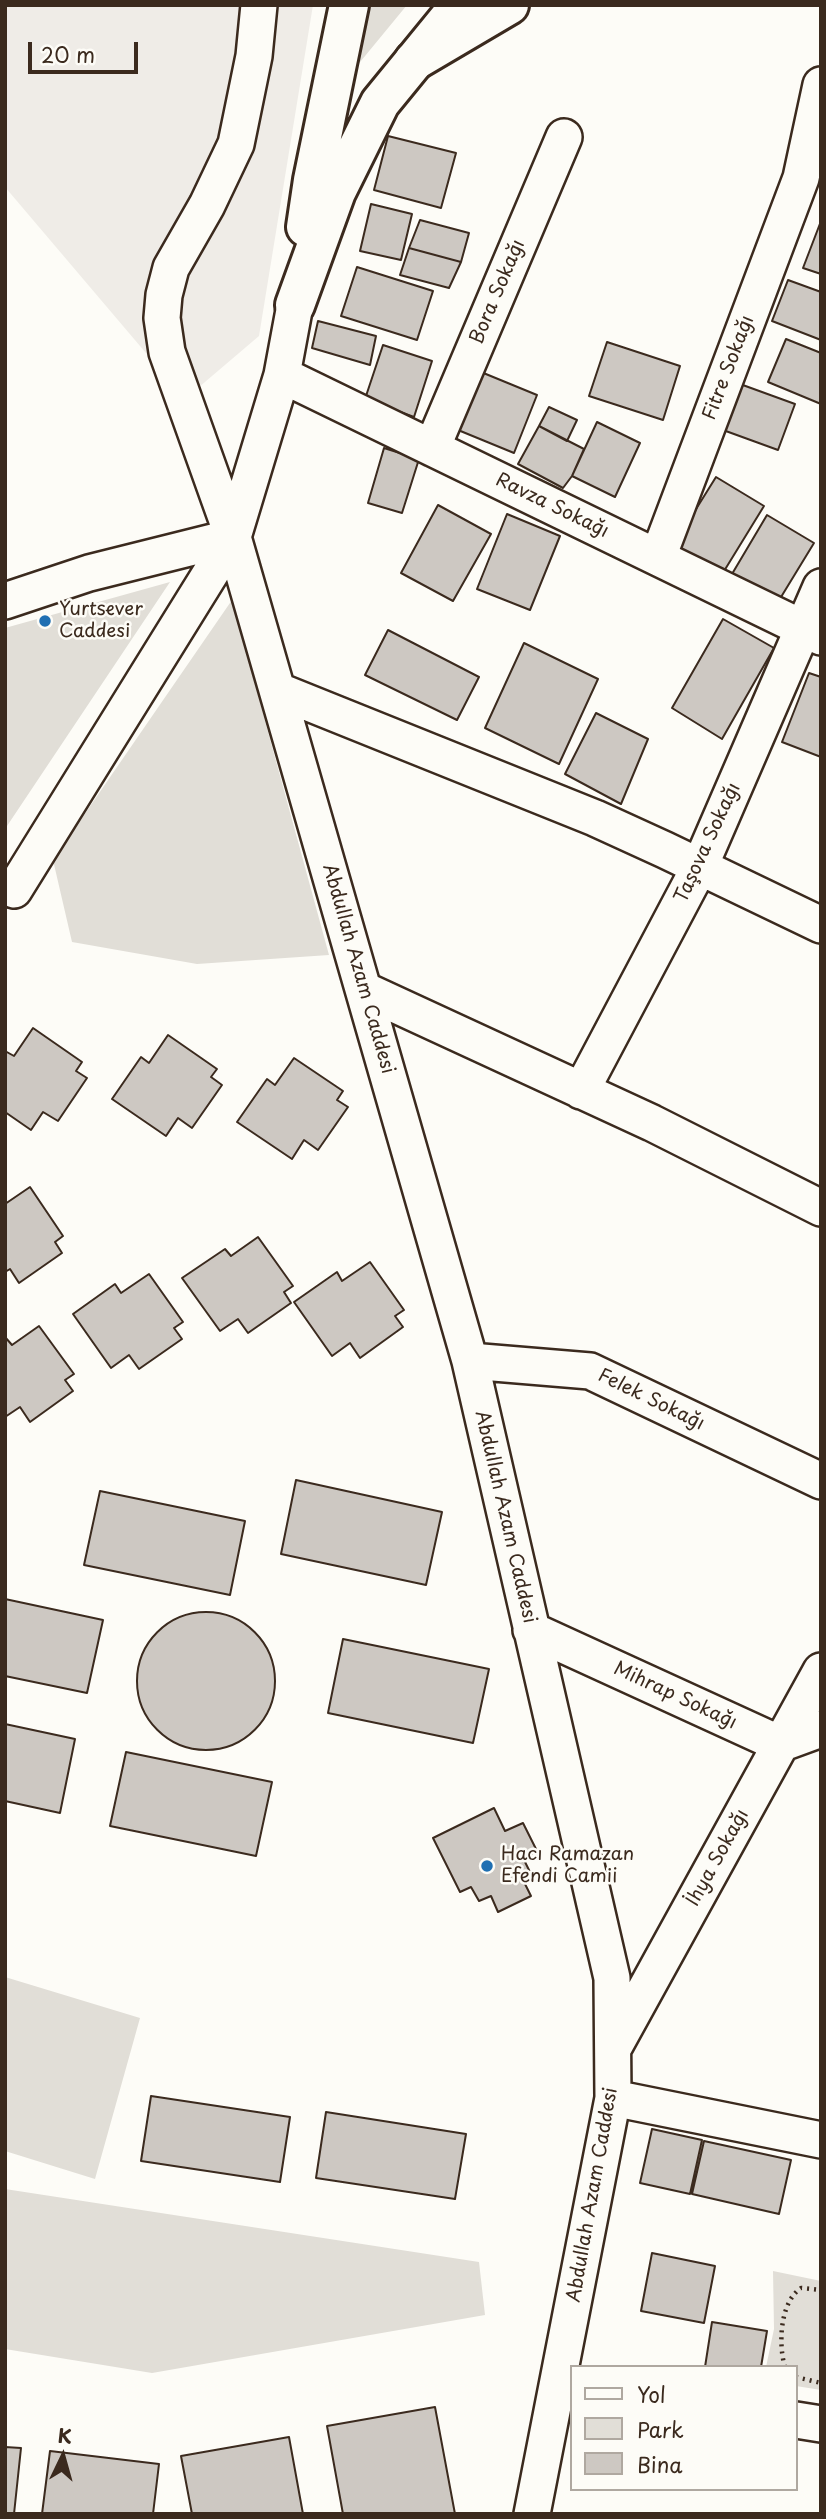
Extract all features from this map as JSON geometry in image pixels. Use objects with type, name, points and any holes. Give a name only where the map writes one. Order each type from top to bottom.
[{"type":"main road","points":[[295,305],[313,180],[349,5]]},
{"type":"main road","points":[[295,305],[341,181],[380,103],[460,5]]},
{"type":"main road","points":[[414,61],[509,5]]},
{"type":"street","name":"Abdullah Azam Caddesi","points":[[259,5],[254,56],[236,144],[207,205],[171,268],[164,295],[162,318],[167,352],[233,537],[470,1361],[612,1978],[613,2098],[566,2379],[532,2514]]},
{"type":"street","name":"Fitre Sokağı","points":[[658,557],[801,178],[821,85]]},
{"type":"street","name":"Bora Sokağı","points":[[432,448],[564,137]]},
{"type":"street","points":[[15,890],[233,537],[282,375],[295,305]]},
{"type":"street","name":"Ravza Sokağı","points":[[282,375],[812,633]]},
{"type":"street","points":[[5,601],[89,573],[233,537]]},
{"type":"street","name":"Taşova Sokağı","points":[[581,1091],[700,866],[812,633],[821,587]]},
{"type":"street","points":[[279,691],[595,818],[821,925]]},
{"type":"street","points":[[364,990],[652,1123],[821,1208]]},
{"type":"street","name":"Felek Sokağı","points":[[470,1361],[590,1371],[821,1481]]},
{"type":"street","name":"Mihrap Sokağı","points":[[531,1630],[780,1744]]},
{"type":"street","name":"İhya Sokağı","points":[[614,2046],[821,1671]]},
{"type":"street","points":[[780,1744],[821,1729]]},
{"type":"street","points":[[613,2098],[821,2140]]},
{"type":"street","points":[[798,2420],[821,2424]]},
{"type":"path","points":[[785,2365],[782,2346],[784,2318],[790,2297],[801,2288],[821,2290]]},
{"type":"path","points":[[798,2377],[821,2383]]},
{"type":"shaded area","points":[[5,5],[313,5],[259,336],[185,399],[5,187]]},
{"type":"green space","points":[[365,5],[407,5],[356,67]]},
{"type":"green space","points":[[170,582],[5,829],[5,628]]},
{"type":"green space","points":[[232,600],[329,955],[197,964],[72,942],[53,860]]},
{"type":"green space","points":[[5,1977],[140,2018],[95,2179],[5,2151]]},
{"type":"green space","points":[[5,2189],[479,2262],[485,2315],[152,2373],[5,2349]]},
{"type":"green space","points":[[773,2271],[821,2281],[821,2390],[798,2386],[798,2365],[766,2365],[774,2329]]},
{"type":"building","points":[[388,136],[456,153],[441,208],[374,190]]},
{"type":"building","points":[[371,204],[412,214],[401,260],[360,251]]},
{"type":"building","points":[[420,220],[469,233],[461,262],[409,248]]},
{"type":"building","points":[[821,221],[821,274],[803,268]]},
{"type":"building","points":[[409,248],[461,262],[449,288],[400,275]]},
{"type":"building","points":[[357,267],[433,291],[417,340],[341,316]]},
{"type":"building","points":[[788,280],[821,292],[821,340],[772,321]]},
{"type":"building","points":[[318,321],[376,336],[370,365],[312,348]]},
{"type":"building","points":[[786,339],[821,353],[821,404],[768,382]]},
{"type":"building","points":[[607,342],[680,366],[663,420],[589,396]]},
{"type":"building","points":[[383,345],[432,361],[414,417],[365,399]]},
{"type":"building","points":[[481,372],[537,395],[514,453],[458,430]]},
{"type":"building","points":[[740,384],[795,404],[778,450],[723,430]]},
{"type":"building","points":[[549,407],[577,420],[567,441],[539,426]]},
{"type":"building","points":[[597,422],[640,443],[615,497],[572,476]]},
{"type":"building","points":[[539,426],[584,449],[572,476],[563,488],[518,464]]},
{"type":"building","points":[[384,448],[419,459],[402,513],[368,503]]},
{"type":"building","points":[[716,477],[764,506],[721,576],[673,546]]},
{"type":"building","points":[[438,505],[491,534],[453,601],[401,573]]},
{"type":"building","points":[[507,514],[560,536],[530,610],[477,589]]},
{"type":"building","points":[[767,515],[814,543],[778,602],[732,574]]},
{"type":"building","points":[[723,619],[774,648],[722,739],[672,708]]},
{"type":"building","points":[[388,630],[479,677],[457,720],[365,675]]},
{"type":"building","points":[[524,643],[598,679],[559,764],[485,728]]},
{"type":"building","points":[[809,673],[821,677],[821,757],[782,742]]},
{"type":"building","points":[[596,713],[648,739],[621,804],[565,774]]},
{"type":"building","points":[[33,1028],[82,1062],[76,1071],[87,1078],[58,1121],[43,1112],[31,1130],[5,1112],[5,1051],[14,1056]]},
{"type":"building","points":[[168,1035],[217,1069],[211,1077],[222,1085],[192,1128],[178,1118],[166,1136],[112,1099],[141,1057],[149,1063]]},
{"type":"building","points":[[294,1058],[343,1091],[337,1100],[348,1107],[318,1150],[304,1140],[292,1159],[237,1122],[267,1079],[275,1085]]},
{"type":"building","points":[[30,1187],[63,1236],[55,1242],[62,1253],[19,1283],[10,1269],[5,1272],[5,1204]]},
{"type":"building","points":[[258,1237],[293,1286],[284,1292],[291,1303],[248,1333],[238,1319],[220,1331],[182,1278],[225,1249],[231,1256]]},
{"type":"building","points":[[370,1262],[404,1310],[395,1316],[403,1327],[360,1358],[350,1343],[332,1356],[294,1302],[337,1272],[342,1281]]},
{"type":"building","points":[[149,1274],[183,1322],[174,1328],[182,1339],[139,1369],[129,1355],[111,1368],[73,1314],[115,1284],[121,1293]]},
{"type":"building","points":[[39,1326],[74,1374],[65,1380],[73,1391],[30,1422],[20,1407],[5,1417],[5,1337],[12,1345]]},
{"type":"building","points":[[296,1480],[442,1512],[426,1585],[281,1554]]},
{"type":"building","points":[[100,1491],[245,1521],[230,1595],[84,1565]]},
{"type":"building","points":[[5,1599],[103,1620],[87,1693],[5,1676]]},
{"type":"building","points":[[206,1612],[232,1618],[255,1632],[269,1655],[275,1681],[269,1707],[255,1730],[232,1744],[206,1750],[180,1744],[157,1730],[143,1707],[137,1681],[143,1655],[157,1632],[180,1618]]},
{"type":"building","points":[[343,1639],[489,1669],[473,1743],[328,1713]]},
{"type":"building","points":[[5,1724],[75,1739],[60,1813],[5,1801]]},
{"type":"building","points":[[126,1752],[272,1782],[256,1856],[110,1826]]},
{"type":"building","name":"Hacı Ramazan Efendi Camii","points":[[494,1808],[505,1831],[523,1823],[537,1851],[523,1858],[531,1874],[522,1878],[531,1896],[498,1912],[491,1896],[479,1901],[471,1887],[460,1892],[433,1838]]},
{"type":"building","points":[[151,2096],[290,2117],[280,2182],[141,2161]]},
{"type":"building","points":[[326,2112],[466,2134],[455,2199],[316,2178]]},
{"type":"building","points":[[652,2129],[702,2140],[690,2194],[640,2183]]},
{"type":"building","points":[[704,2141],[791,2160],[779,2214],[692,2194]]},
{"type":"building","points":[[652,2253],[715,2266],[704,2323],[641,2311]]},
{"type":"building","points":[[712,2322],[767,2331],[761,2365],[705,2365]]},
{"type":"building","points":[[435,2407],[455,2514],[343,2514],[327,2426]]},
{"type":"building","points":[[289,2437],[303,2514],[192,2514],[181,2456]]},
{"type":"building","points":[[5,2447],[21,2448],[14,2514],[5,2514]]},
{"type":"building","points":[[50,2451],[159,2464],[153,2514],[42,2514]]},
{"type":"place","name":"Yurtsever Caddesi","points":[[45,621]]},
{"type":"place","name":"Hacı Ramazan Efendi Camii","points":[[487,1866]]}]
